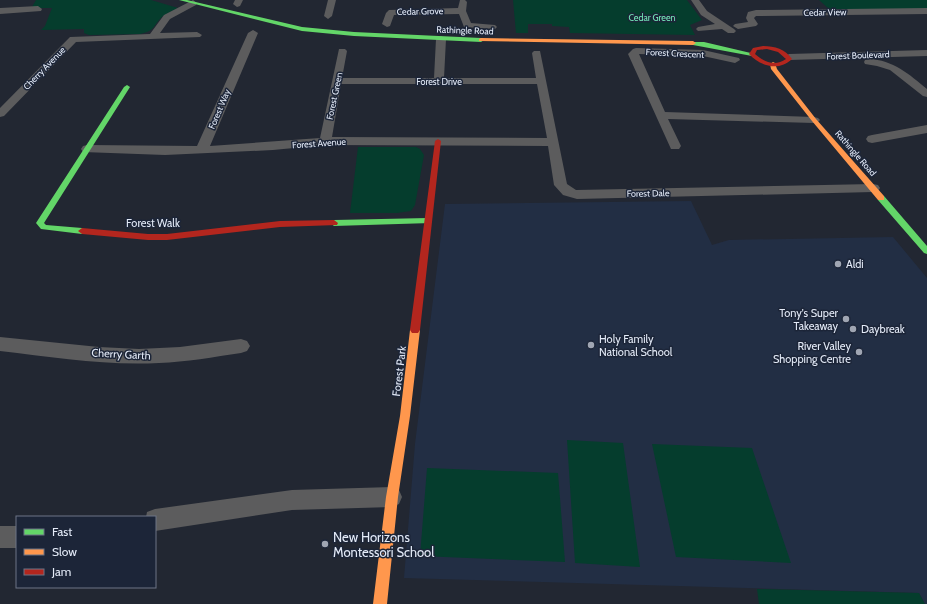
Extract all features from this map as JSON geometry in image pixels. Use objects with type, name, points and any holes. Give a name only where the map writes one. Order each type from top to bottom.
[{"type":"street","points":[[25,10],[31,0]]},
{"type":"street","name":"Rathingle Road","points":[[181,0],[302,29],[354,34],[441,39],[685,43],[704,44],[752,54],[761,61],[773,64],[774,69],[814,120],[927,251]]},
{"type":"street","points":[[328,16],[332,0]]},
{"type":"street","points":[[463,0],[462,11],[467,25],[492,27]]},
{"type":"street","points":[[695,0],[704,13],[722,26]]},
{"type":"street","points":[[154,36],[167,17],[194,3]]},
{"type":"street","points":[[819,4],[828,12]]},
{"type":"street","points":[[0,11],[38,9]]},
{"type":"street","name":"Cedar Grove","points":[[387,24],[390,13],[392,12],[462,11]]},
{"type":"street","name":"Cedar View","points":[[722,26],[734,28],[754,24],[750,18],[751,14],[927,11]]},
{"type":"street","points":[[701,30],[722,26]]},
{"type":"street","name":"Forest Way","points":[[202,150],[253,33]]},
{"type":"street","name":"Cherry Avenue","points":[[0,114],[4,104],[79,34],[154,36],[197,35]]},
{"type":"street","points":[[439,81],[441,39]]},
{"type":"street","points":[[752,54],[755,49],[770,48],[782,51],[789,56],[789,59],[784,64],[773,64]]},
{"type":"street","name":"Forest Green","points":[[325,141],[342,51]]},
{"type":"street","name":"Forest Crescent","points":[[674,146],[633,54],[636,51],[704,53],[736,60]]},
{"type":"street","name":"Forest Dale","points":[[537,53],[560,185],[563,190],[570,193],[598,194],[872,188]]},
{"type":"street","name":"Forest Boulevard","points":[[789,56],[830,57],[927,53]]},
{"type":"street","points":[[823,67],[828,64],[859,62],[876,62],[885,64],[891,66],[927,94]]},
{"type":"street","name":"Forest Drive","points":[[337,81],[541,81]]},
{"type":"street","name":"Forest Walk","points":[[127,87],[42,219],[40,223],[44,227],[148,237],[167,237],[280,224],[428,221]]},
{"type":"street","points":[[660,115],[814,120]]},
{"type":"street","points":[[872,139],[927,128]]},
{"type":"street","name":"Forest Avenue","points":[[86,149],[165,151],[202,150],[325,141],[438,140],[552,142]]},
{"type":"street","name":"Forest Park","points":[[380,604],[392,497],[406,416],[438,140]]},
{"type":"street","name":"Cherry Garth","points":[[0,344],[101,354],[138,356],[160,356],[241,346]]},
{"type":"street","points":[[156,520],[292,500],[392,497]]},
{"type":"street","points":[[0,537],[16,537]]},
{"type":"shaded area","name":"Holy Family National School","points":[[691,201],[712,245],[729,240],[893,237],[927,278],[927,604],[925,604],[919,593],[404,578],[415,444],[445,204]]},
{"type":"green space","points":[[36,0],[151,0],[178,8],[163,16],[152,29],[140,34],[89,35],[84,33],[84,29],[41,30],[45,26],[52,8],[32,7]]},
{"type":"green space","name":"Cedar Green","points":[[513,0],[687,0],[702,20],[690,25],[695,35],[570,33],[569,27],[552,26],[552,24],[528,24],[528,33],[516,33]]},
{"type":"green space","points":[[819,0],[927,0],[927,9],[834,10],[829,9]]},
{"type":"green space","points":[[358,147],[416,147],[420,149],[424,155],[415,205],[411,211],[397,213],[350,213]]},
{"type":"green space","points":[[567,440],[623,443],[640,567],[575,563]]},
{"type":"green space","points":[[652,444],[752,448],[791,563],[676,557]]},
{"type":"green space","points":[[427,468],[558,473],[565,562],[420,556]]},
{"type":"green space","points":[[757,589],[919,593],[925,604],[759,604]]},
{"type":"traffic: fast","points":[[181,0],[302,29],[354,34],[481,40]]},
{"type":"traffic: fast","points":[[693,43],[752,54]]},
{"type":"traffic: fast","points":[[82,231],[44,227],[40,223],[127,87]]},
{"type":"traffic: fast","points":[[881,198],[927,251]]},
{"type":"traffic: fast","points":[[334,223],[428,221]]},
{"type":"traffic: slow","points":[[481,40],[693,43]]},
{"type":"traffic: slow","points":[[773,64],[774,69],[814,120],[881,198]]},
{"type":"traffic: slow","points":[[380,604],[392,497],[405,416],[415,330]]},
{"type":"traffic: jam","points":[[759,48],[772,48],[780,50],[789,59],[775,65],[765,63],[760,61],[752,54],[755,49],[759,48]]},
{"type":"traffic: jam","points":[[415,330],[438,141]]},
{"type":"traffic: jam","points":[[82,231],[148,237],[167,237],[280,224],[334,223]]},
{"type":"place","name":"Aldi","points":[[838,264]]},
{"type":"place","name":"Tony's Super Takeaway","points":[[846,319]]},
{"type":"place","name":"Daybreak","points":[[853,329]]},
{"type":"place","name":"Holy Family National School","points":[[591,345]]},
{"type":"place","name":"River Valley Shopping Centre","points":[[859,352]]},
{"type":"place","name":"New Horizons Montessori School","points":[[325,544]]}]
